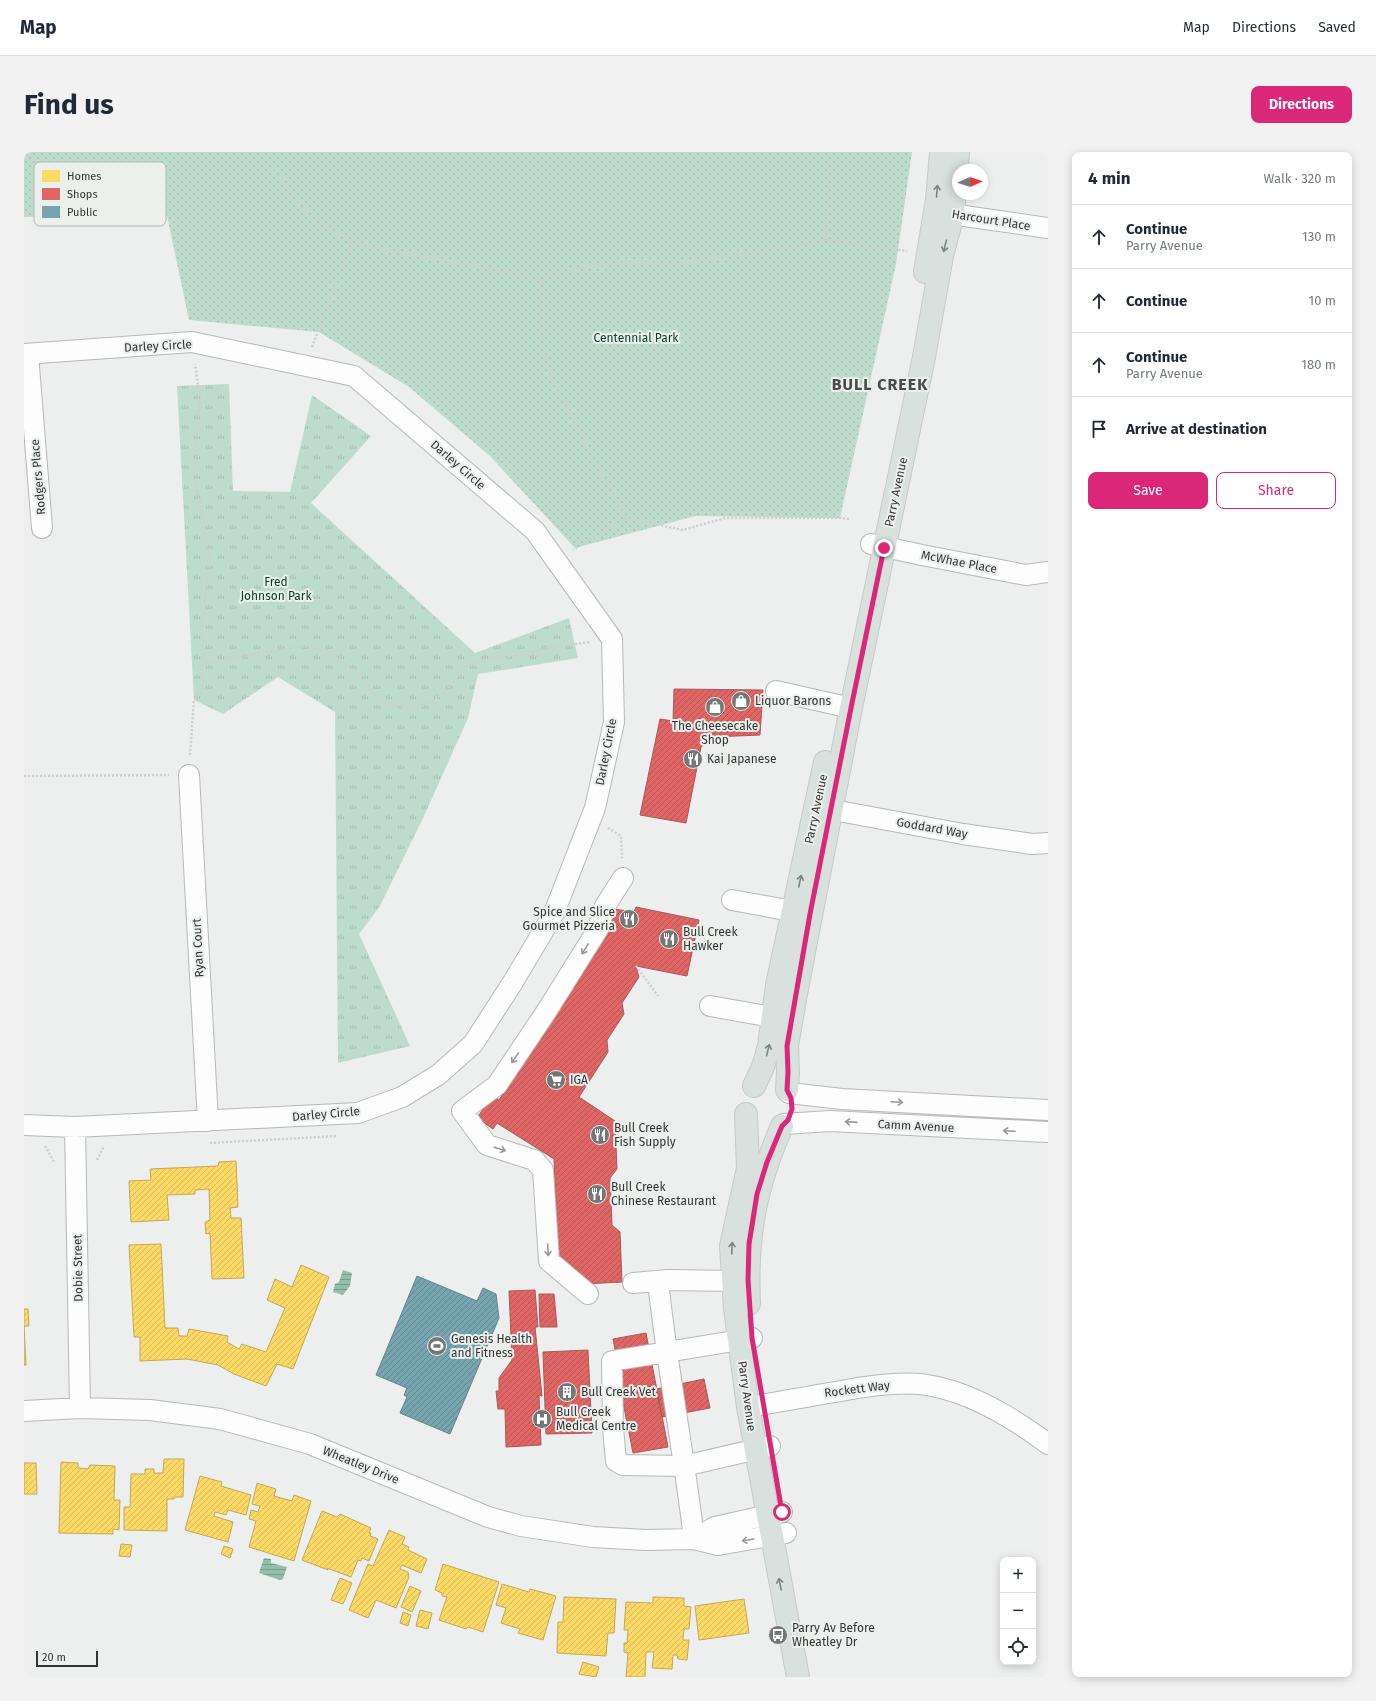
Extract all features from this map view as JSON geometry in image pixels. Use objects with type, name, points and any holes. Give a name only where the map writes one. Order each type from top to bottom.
[{"type":"main road","name":"Parry Avenue","points":[[941,152],[937,200],[944,213]]},
{"type":"main road","name":"Parry Avenue","points":[[788,1092],[787,1046],[802,913],[878,546],[896,426],[958,152]]},
{"type":"main road","name":"Parry Avenue","points":[[754,1086],[763,1067],[769,1046],[777,985],[802,913]]},
{"type":"main road","points":[[764,1082],[774,1082],[779,1084],[788,1092],[791,1098],[792,1109],[788,1120],[783,1125],[773,1129],[763,1129],[754,1125],[746,1114],[745,1105],[746,1097],[754,1086],[764,1082]]},
{"type":"main road","name":"Parry Avenue","points":[[746,1114],[748,1168],[731,1246],[741,1280],[746,1339],[755,1406],[774,1513],[812,1677]]},
{"type":"main road","name":"Parry Avenue","points":[[741,1280],[749,1244],[757,1194],[767,1162],[783,1125]]},
{"type":"main road","name":"Parry Avenue","points":[[779,1535],[798,1677]]},
{"type":"street","name":"Harcourt Place","points":[[944,213],[1048,228]]},
{"type":"street","name":"Darley Circle","points":[[24,1126],[75,1127],[358,1113],[402,1097],[438,1075],[473,1044],[513,982],[554,912],[595,808],[614,722],[612,639],[535,531],[354,376],[192,342],[26,354]]},
{"type":"street","name":"Rodgers Place","points":[[26,354],[42,528]]},
{"type":"street","name":"McWhae Place","points":[[878,546],[1026,575],[1048,572]]},
{"type":"street","points":[[776,692],[844,706]]},
{"type":"street","name":"Ryan Court","points":[[189,774],[208,1121]]},
{"type":"street","name":"Goddard Way","points":[[824,808],[963,834],[1032,844],[1048,843]]},
{"type":"street","points":[[588,1294],[549,1261],[544,1170],[534,1160],[487,1145],[462,1111],[497,1084],[546,1012],[596,933],[605,906],[623,878]]},
{"type":"street","points":[[732,900],[802,913]]},
{"type":"street","points":[[710,1006],[772,1017]]},
{"type":"street","name":"Camm Avenue","points":[[788,1092],[842,1099],[1048,1110]]},
{"type":"street","name":"Camm Avenue","points":[[783,1125],[830,1121],[1048,1132]]},
{"type":"street","name":"Dobie Street","points":[[75,1127],[80,1408]]},
{"type":"street","points":[[633,1283],[658,1281],[741,1280]]},
{"type":"street","points":[[658,1281],[694,1539]]},
{"type":"street","points":[[746,1339],[612,1361],[613,1428],[616,1461],[624,1466],[684,1466],[762,1447]]},
{"type":"street","name":"Rockett Way","points":[[755,1406],[876,1385],[920,1384],[962,1394],[997,1410],[1028,1429],[1048,1444]]},
{"type":"street","name":"Wheatley Drive","points":[[24,1411],[80,1408],[150,1410],[220,1419],[310,1444],[488,1517],[521,1526],[593,1536],[646,1540],[694,1539],[718,1545],[779,1535]]},
{"type":"street","name":"Wheatley Drive","points":[[694,1539],[715,1527],[774,1513]]},
{"type":"path","points":[[262,152],[303,208],[352,243],[542,279],[591,265],[634,263],[679,264],[826,240],[909,251]]},
{"type":"path","points":[[826,240],[830,174],[828,152]]},
{"type":"path","points":[[305,366],[352,243]]},
{"type":"path","points":[[542,279],[540,325],[550,375],[626,518]]},
{"type":"path","points":[[24,776],[189,774],[194,700],[203,690],[203,618],[209,556],[194,469],[200,399],[192,342]]},
{"type":"path","points":[[556,560],[626,518],[683,530],[725,518],[849,519]]},
{"type":"path","points":[[203,664],[301,646],[330,651],[360,676],[381,702],[414,710],[440,696],[467,667],[491,657],[516,656],[548,648],[612,639]]},
{"type":"path","points":[[591,818],[621,836],[623,878]]},
{"type":"path","points":[[636,966],[658,996]]},
{"type":"path","points":[[204,1143],[329,1138],[344,1135]]},
{"type":"path","points":[[39,1143],[46,1146],[54,1162],[97,1160],[105,1143]]},
{"type":"green space","name":"Centennial Park","points":[[24,152],[912,152],[896,264],[840,518],[695,516],[575,548],[490,456],[409,387],[319,332],[189,320],[166,216],[166,162],[34,162],[34,217],[24,217]]},
{"type":"green space","name":"Fred Johnson Park","points":[[229,384],[233,491],[290,492],[312,395],[371,436],[311,503],[475,653],[569,618],[578,658],[478,674],[468,718],[424,816],[380,906],[359,934],[410,1046],[338,1063],[335,712],[278,677],[223,714],[194,700],[177,386]]},
{"type":"shaded area","points":[[343,1270],[352,1273],[350,1286],[343,1295],[333,1292],[335,1284],[339,1282]]},
{"type":"shaded area","points":[[264,1558],[271,1559],[271,1563],[287,1567],[283,1579],[280,1580],[259,1573]]},
{"type":"building: Homes","points":[[236,1161],[238,1207],[230,1208],[231,1218],[241,1218],[244,1278],[212,1279],[210,1233],[206,1234],[205,1222],[210,1220],[209,1189],[195,1190],[195,1194],[167,1195],[169,1220],[131,1222],[129,1181],[151,1180],[150,1169],[218,1166],[219,1162]]},
{"type":"building: Homes","points":[[161,1244],[165,1328],[178,1328],[179,1336],[187,1336],[189,1329],[228,1336],[227,1342],[239,1349],[242,1344],[266,1352],[285,1308],[267,1300],[275,1279],[292,1287],[301,1265],[329,1277],[293,1369],[277,1364],[266,1386],[234,1374],[218,1365],[187,1359],[140,1361],[140,1337],[134,1337],[129,1245]]},
{"type":"building: Homes","points":[[24,1309],[28,1309],[29,1326],[24,1326]]},
{"type":"building: Homes","points":[[24,1326],[26,1365],[24,1365]]},
{"type":"building: Homes","points":[[164,1459],[184,1459],[183,1497],[167,1499],[167,1531],[124,1530],[124,1507],[130,1507],[131,1474],[145,1474],[145,1469],[154,1469],[154,1473],[163,1473]]},
{"type":"building: Homes","points":[[61,1462],[78,1463],[78,1468],[88,1469],[90,1465],[115,1466],[114,1500],[120,1500],[119,1530],[113,1529],[113,1534],[59,1533]]},
{"type":"building: Homes","points":[[24,1463],[36,1463],[37,1494],[24,1494]]},
{"type":"building: Homes","points":[[200,1476],[222,1482],[221,1486],[251,1495],[246,1515],[228,1510],[226,1515],[215,1512],[214,1516],[233,1522],[228,1542],[185,1530]]},
{"type":"building: Homes","points":[[257,1483],[276,1489],[274,1496],[292,1501],[294,1495],[311,1501],[294,1561],[249,1547],[256,1521],[249,1519],[251,1510],[258,1512],[260,1506],[252,1504]]},
{"type":"building: Homes","points":[[322,1511],[337,1517],[340,1514],[371,1528],[369,1533],[371,1533],[370,1536],[378,1539],[369,1561],[362,1558],[361,1561],[358,1560],[351,1577],[302,1560]]},
{"type":"building: Homes","points":[[389,1530],[405,1537],[402,1544],[409,1547],[408,1550],[427,1559],[421,1573],[402,1565],[400,1569],[408,1572],[409,1577],[396,1608],[376,1600],[368,1618],[349,1610],[368,1564],[373,1566]]},
{"type":"building: Homes","points":[[121,1544],[132,1545],[130,1557],[119,1556]]},
{"type":"building: Homes","points":[[224,1546],[233,1549],[230,1558],[221,1554]]},
{"type":"building: Homes","points":[[443,1564],[499,1582],[483,1632],[468,1627],[466,1629],[439,1620],[447,1597],[442,1596],[442,1593],[435,1590]]},
{"type":"building: Homes","points":[[340,1578],[352,1583],[343,1604],[331,1600]]},
{"type":"building: Homes","points":[[502,1584],[529,1592],[530,1589],[556,1596],[543,1640],[518,1633],[520,1629],[501,1623],[506,1608],[496,1605]]},
{"type":"building: Homes","points":[[410,1586],[421,1591],[412,1612],[401,1607]]},
{"type":"building: Homes","points":[[564,1597],[616,1599],[614,1633],[608,1633],[606,1656],[557,1653],[558,1622],[563,1622]]},
{"type":"building: Homes","points":[[653,1597],[684,1598],[684,1606],[691,1607],[689,1629],[684,1629],[683,1640],[689,1640],[687,1660],[678,1659],[677,1655],[673,1655],[672,1669],[652,1668],[654,1652],[646,1652],[645,1677],[626,1677],[628,1653],[624,1652],[624,1643],[627,1643],[628,1630],[624,1630],[626,1602],[653,1603]]},
{"type":"building: Homes","points":[[744,1599],[749,1633],[699,1640],[695,1606]]},
{"type":"building: Homes","points":[[420,1610],[432,1613],[428,1629],[416,1626]]},
{"type":"building: Homes","points":[[403,1612],[411,1615],[408,1626],[400,1623]]},
{"type":"building: Homes","points":[[583,1662],[599,1667],[596,1677],[579,1674]]},
{"type":"building: Shops","points":[[674,689],[763,690],[760,735],[713,737],[701,747],[686,823],[640,815],[660,719],[673,721]]},
{"type":"building: Shops","points":[[636,907],[699,920],[687,976],[636,966],[639,977],[622,1003],[624,1014],[607,1040],[608,1052],[579,1097],[615,1121],[617,1169],[610,1178],[612,1225],[620,1232],[622,1282],[584,1284],[558,1259],[554,1159],[497,1123],[493,1129],[477,1118],[492,1096],[499,1100],[608,932],[614,909],[634,912]]},
{"type":"building: Shops","points":[[535,1290],[538,1327],[535,1327],[542,1396],[539,1395],[541,1445],[506,1447],[505,1409],[498,1409],[496,1391],[499,1391],[499,1378],[512,1360],[509,1291]]},
{"type":"building: Shops","points":[[539,1294],[554,1294],[557,1327],[540,1327]]},
{"type":"building: Shops","points":[[646,1333],[656,1385],[623,1391],[613,1339]]},
{"type":"building: Shops","name":"Bull Creek Vet","points":[[588,1350],[592,1433],[546,1434],[543,1352]]},
{"type":"building: Shops","points":[[704,1379],[710,1408],[662,1417],[656,1389]]},
{"type":"building: Shops","points":[[656,1385],[668,1447],[633,1453],[621,1392]]},
{"type":"building: Public","name":"Genesis Health and Fitness","points":[[417,1276],[477,1301],[483,1288],[496,1294],[499,1318],[450,1434],[400,1413],[407,1397],[404,1395],[407,1388],[376,1375]]},
{"type":"place","name":"Liquor Barons","points":[[741,701]]},
{"type":"place","name":"The Cheesecake Shop","points":[[715,707]]},
{"type":"place","name":"Kai Japanese","points":[[693,759]]},
{"type":"place","name":"Spice and Slice Gourmet Pizzeria","points":[[629,919]]},
{"type":"place","name":"Bull Creek Hawker","points":[[669,939]]},
{"type":"place","name":"IGA","points":[[556,1080]]},
{"type":"place","name":"Bull Creek Fish Supply","points":[[600,1135]]},
{"type":"place","name":"Bull Creek Chinese Restaurant","points":[[597,1194]]},
{"type":"place","name":"Genesis Health and Fitness","points":[[437,1346]]},
{"type":"place","name":"Bull Creek Vet","points":[[567,1392]]},
{"type":"place","name":"Bull Creek Medical Centre","points":[[542,1419]]},
{"type":"place","name":"Parry Av Before Wheatley Dr","points":[[778,1635]]},
{"type":"district","name":"BULL CREEK","points":[[880,384]]},
{"type":"route","points":[[782,1512],[762,1405],[752,1338],[748,1280],[749,1244],[757,1194],[767,1162],[782,1126],[791,1115],[792,1103],[787,1090],[787,1046],[810,914],[884,548]]}]
